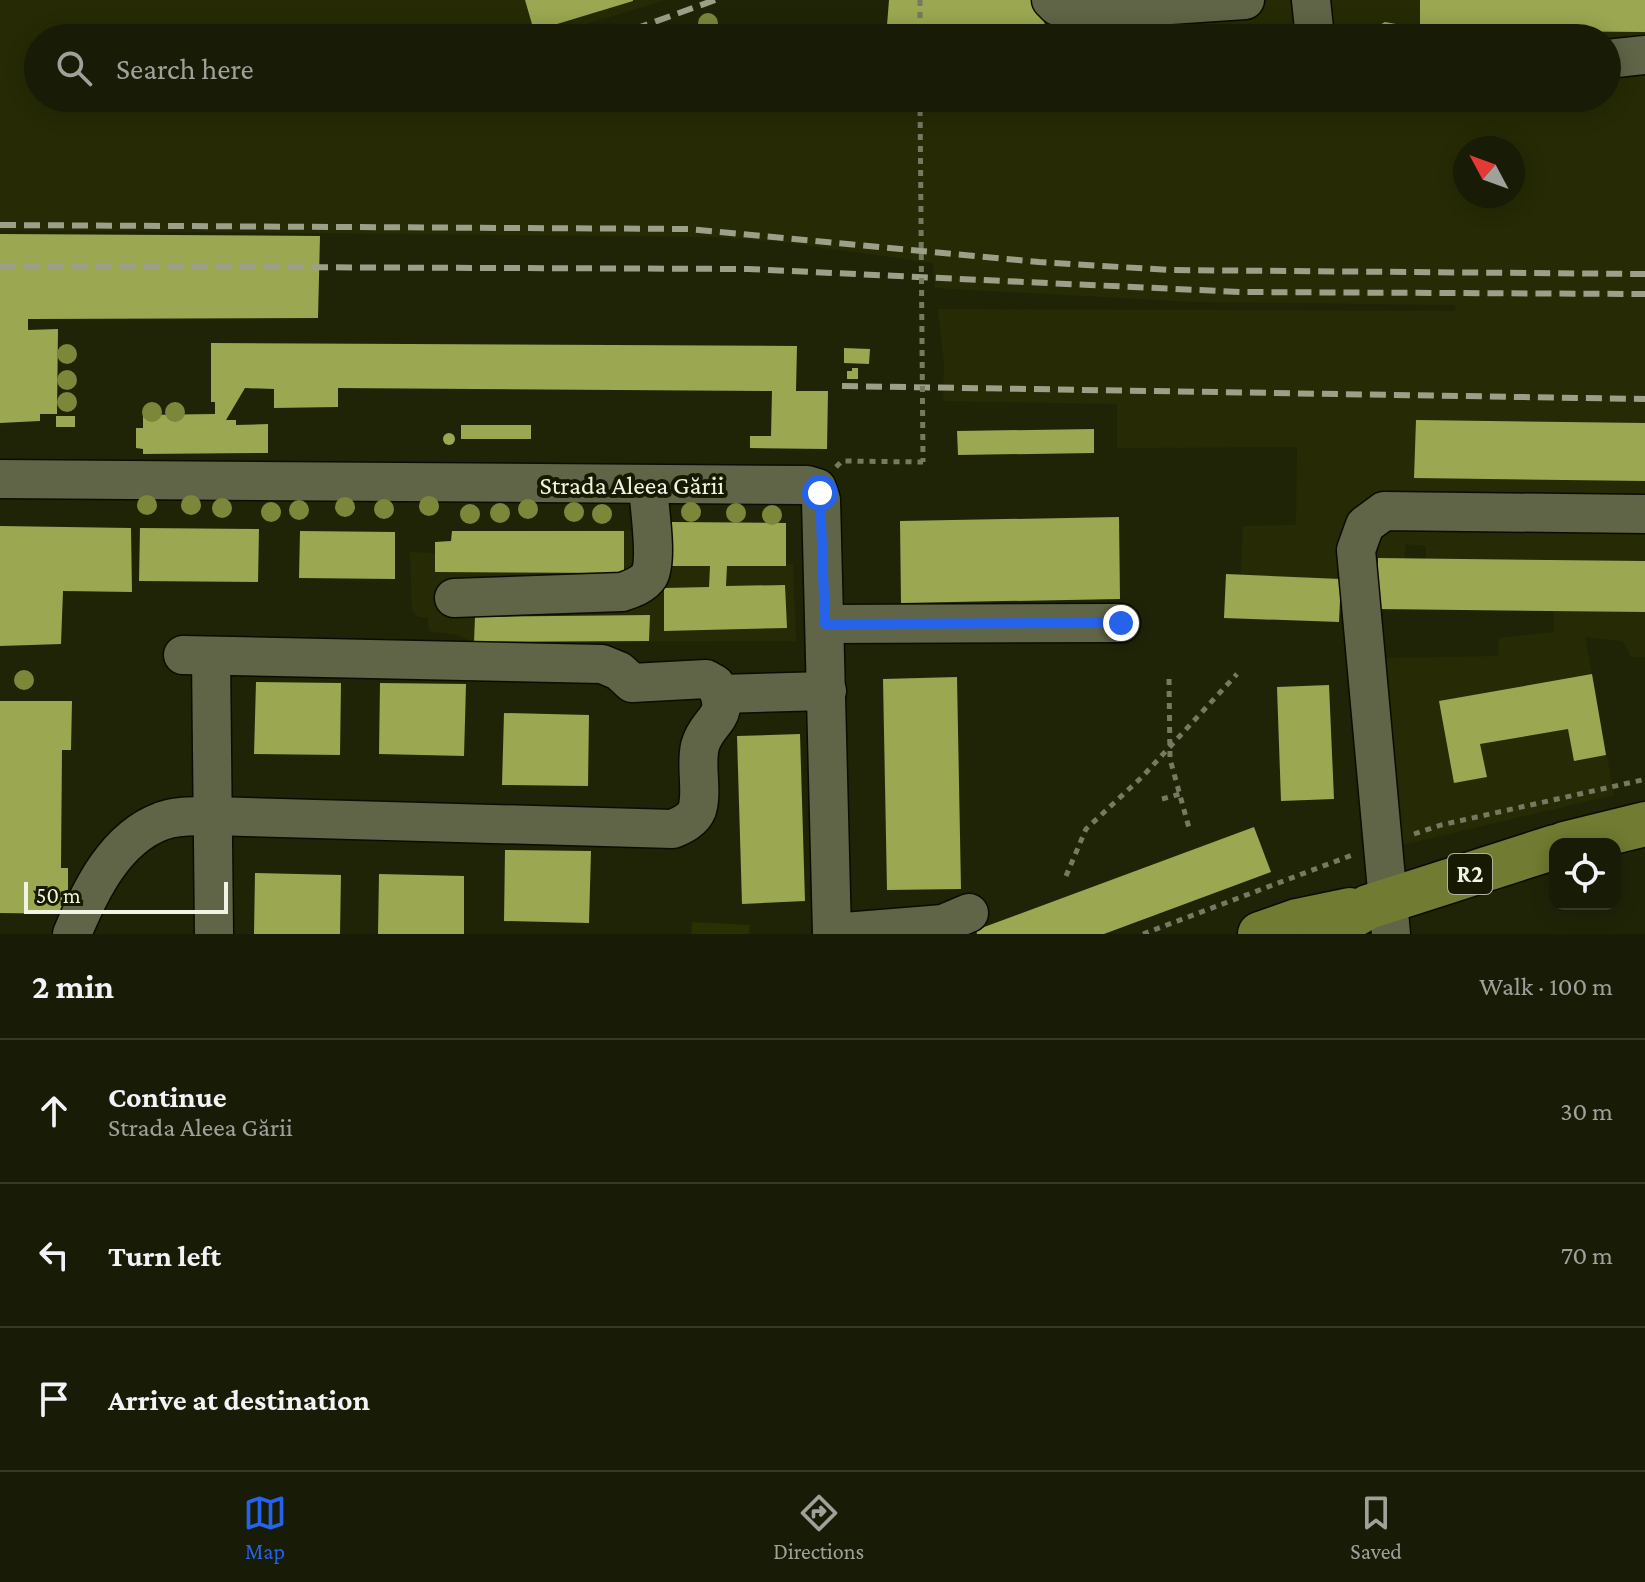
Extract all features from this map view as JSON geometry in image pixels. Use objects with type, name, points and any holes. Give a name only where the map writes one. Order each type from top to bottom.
[{"type":"main road","points":[[1588,838],[1645,824]]},
{"type":"main road","name":"R2","points":[[1321,934],[1382,914],[1549,849]]},
{"type":"main road","name":"R2","points":[[1260,934],[1297,921],[1382,914]]},
{"type":"street","points":[[1051,0],[1057,6],[1080,11],[1245,0]]},
{"type":"street","points":[[1311,0],[1314,24]]},
{"type":"street","points":[[1621,58],[1645,55]]},
{"type":"street","name":"Strada Aleea Gării","points":[[0,479],[807,485],[817,488]]},
{"type":"street","points":[[454,598],[622,592],[635,588],[648,577],[652,565],[648,486]]},
{"type":"street","points":[[817,488],[821,500],[832,933],[943,924],[969,913]]},
{"type":"street","points":[[1382,914],[1356,550],[1365,525],[1384,511],[1645,514]]},
{"type":"street","points":[[825,624],[1121,623]]},
{"type":"street","points":[[72,934],[109,864],[141,832],[164,820],[211,816],[673,829],[688,822],[697,810],[700,746],[718,721],[722,707],[720,694],[715,684],[706,679],[632,683],[619,671],[602,664],[197,656],[211,816],[214,934]]},
{"type":"street","points":[[720,694],[827,691]]},
{"type":"path","points":[[920,0],[920,24]]},
{"type":"path","points":[[817,488],[842,461],[923,462],[920,112]]},
{"type":"path","points":[[1066,876],[1086,829],[1170,748],[1237,674]]},
{"type":"path","points":[[1169,679],[1170,748],[1189,828]]},
{"type":"path","points":[[1162,799],[1180,794]]},
{"type":"shaded area","points":[[0,0],[665,0],[587,24],[24,24],[24,112],[1621,112],[1621,24],[887,24],[889,0],[1645,0],[1645,657],[1631,657],[1623,641],[1585,637],[1614,795],[1398,846],[1382,658],[1498,656],[1499,638],[1554,632],[1553,569],[1426,562],[1426,546],[1406,544],[1404,559],[1378,558],[1341,579],[1241,575],[1243,526],[1296,525],[1297,447],[1117,448],[1117,404],[943,401],[944,363],[938,309],[1456,311],[1455,305],[1195,302],[935,288],[933,263],[782,242],[711,237],[0,230]]},
{"type":"shaded area","points":[[672,522],[786,523],[786,564],[793,564],[796,641],[472,642],[457,635],[429,631],[428,617],[419,617],[412,611],[410,552],[435,553],[435,542],[451,541],[452,531],[672,530]]},
{"type":"shaded area","points":[[692,922],[750,925],[749,934],[691,934]]},
{"type":"building","points":[[525,0],[633,0],[557,24],[532,24]]},
{"type":"building","points":[[889,0],[1039,0],[1045,24],[887,24]]},
{"type":"building","points":[[1420,0],[1645,0],[1645,32],[1621,32],[1621,24],[1420,24]]},
{"type":"building","points":[[0,234],[320,236],[318,318],[28,319],[28,330],[58,329],[57,414],[40,414],[40,421],[0,423]]},
{"type":"building","points":[[211,343],[797,346],[796,391],[828,391],[827,449],[750,448],[750,436],[771,436],[772,391],[338,388],[338,407],[274,408],[274,389],[245,388],[226,420],[236,420],[236,425],[268,424],[268,453],[143,454],[143,449],[136,448],[136,428],[143,428],[143,415],[215,414],[215,402],[211,402]]},
{"type":"building","points":[[844,348],[870,349],[869,364],[844,363]]},
{"type":"building","points":[[852,368],[858,368],[858,379],[847,379],[847,371],[852,371]]},
{"type":"building","points":[[56,416],[75,416],[75,427],[56,427]]},
{"type":"building","points":[[1416,420],[1645,423],[1645,481],[1414,478]]},
{"type":"building","points":[[461,425],[531,425],[531,439],[461,439]]},
{"type":"building","points":[[1094,429],[1094,453],[958,455],[957,431]]},
{"type":"building","points":[[444,434],[454,434],[454,444],[444,444]]},
{"type":"building","points":[[1119,517],[1120,599],[901,603],[900,521]]},
{"type":"building","points":[[672,522],[786,523],[786,566],[727,566],[726,586],[785,585],[787,628],[664,631],[664,588],[709,587],[710,566],[672,566]]},
{"type":"building","points":[[0,526],[131,528],[132,592],[63,591],[61,644],[0,646]]},
{"type":"building","points":[[140,528],[259,529],[258,582],[139,581]]},
{"type":"building","points":[[300,531],[395,532],[395,579],[299,578]]},
{"type":"building","points":[[452,531],[624,531],[624,573],[435,572],[435,542],[451,541]]},
{"type":"building","points":[[1378,558],[1645,561],[1645,612],[1377,609]]},
{"type":"building","points":[[1226,574],[1341,579],[1339,622],[1224,618]]},
{"type":"building","points":[[650,615],[649,641],[474,642],[475,617]]},
{"type":"building","points":[[1592,674],[1606,755],[1574,761],[1568,729],[1480,744],[1487,777],[1454,783],[1439,701]]},
{"type":"building","points":[[957,677],[961,889],[887,890],[883,679]]},
{"type":"building","points":[[256,682],[341,683],[340,755],[254,754]]},
{"type":"building","points":[[380,683],[466,684],[464,756],[379,754]]},
{"type":"building","points":[[1329,685],[1334,799],[1281,801],[1277,687]]},
{"type":"building","points":[[0,701],[72,701],[71,750],[62,750],[61,868],[68,868],[68,914],[0,913]]},
{"type":"building","points":[[504,713],[589,715],[588,786],[502,785]]},
{"type":"building","points":[[800,734],[805,901],[742,904],[737,736]]},
{"type":"building","points":[[1254,827],[1271,872],[1104,934],[977,934],[976,930]]},
{"type":"building","points":[[505,850],[591,851],[589,923],[504,921]]},
{"type":"building","points":[[255,873],[341,875],[340,934],[254,934]]},
{"type":"building","points":[[379,874],[464,876],[464,934],[378,934]]},
{"type":"railway","points":[[649,24],[715,0]]},
{"type":"railway","points":[[0,225],[689,229],[1039,262],[1169,270],[1645,274]]},
{"type":"railway","points":[[0,266],[748,269],[1240,292],[1645,294]]},
{"type":"railway","points":[[842,386],[1645,399]]},
{"type":"route","points":[[820,493],[825,624],[1121,623]]}]
